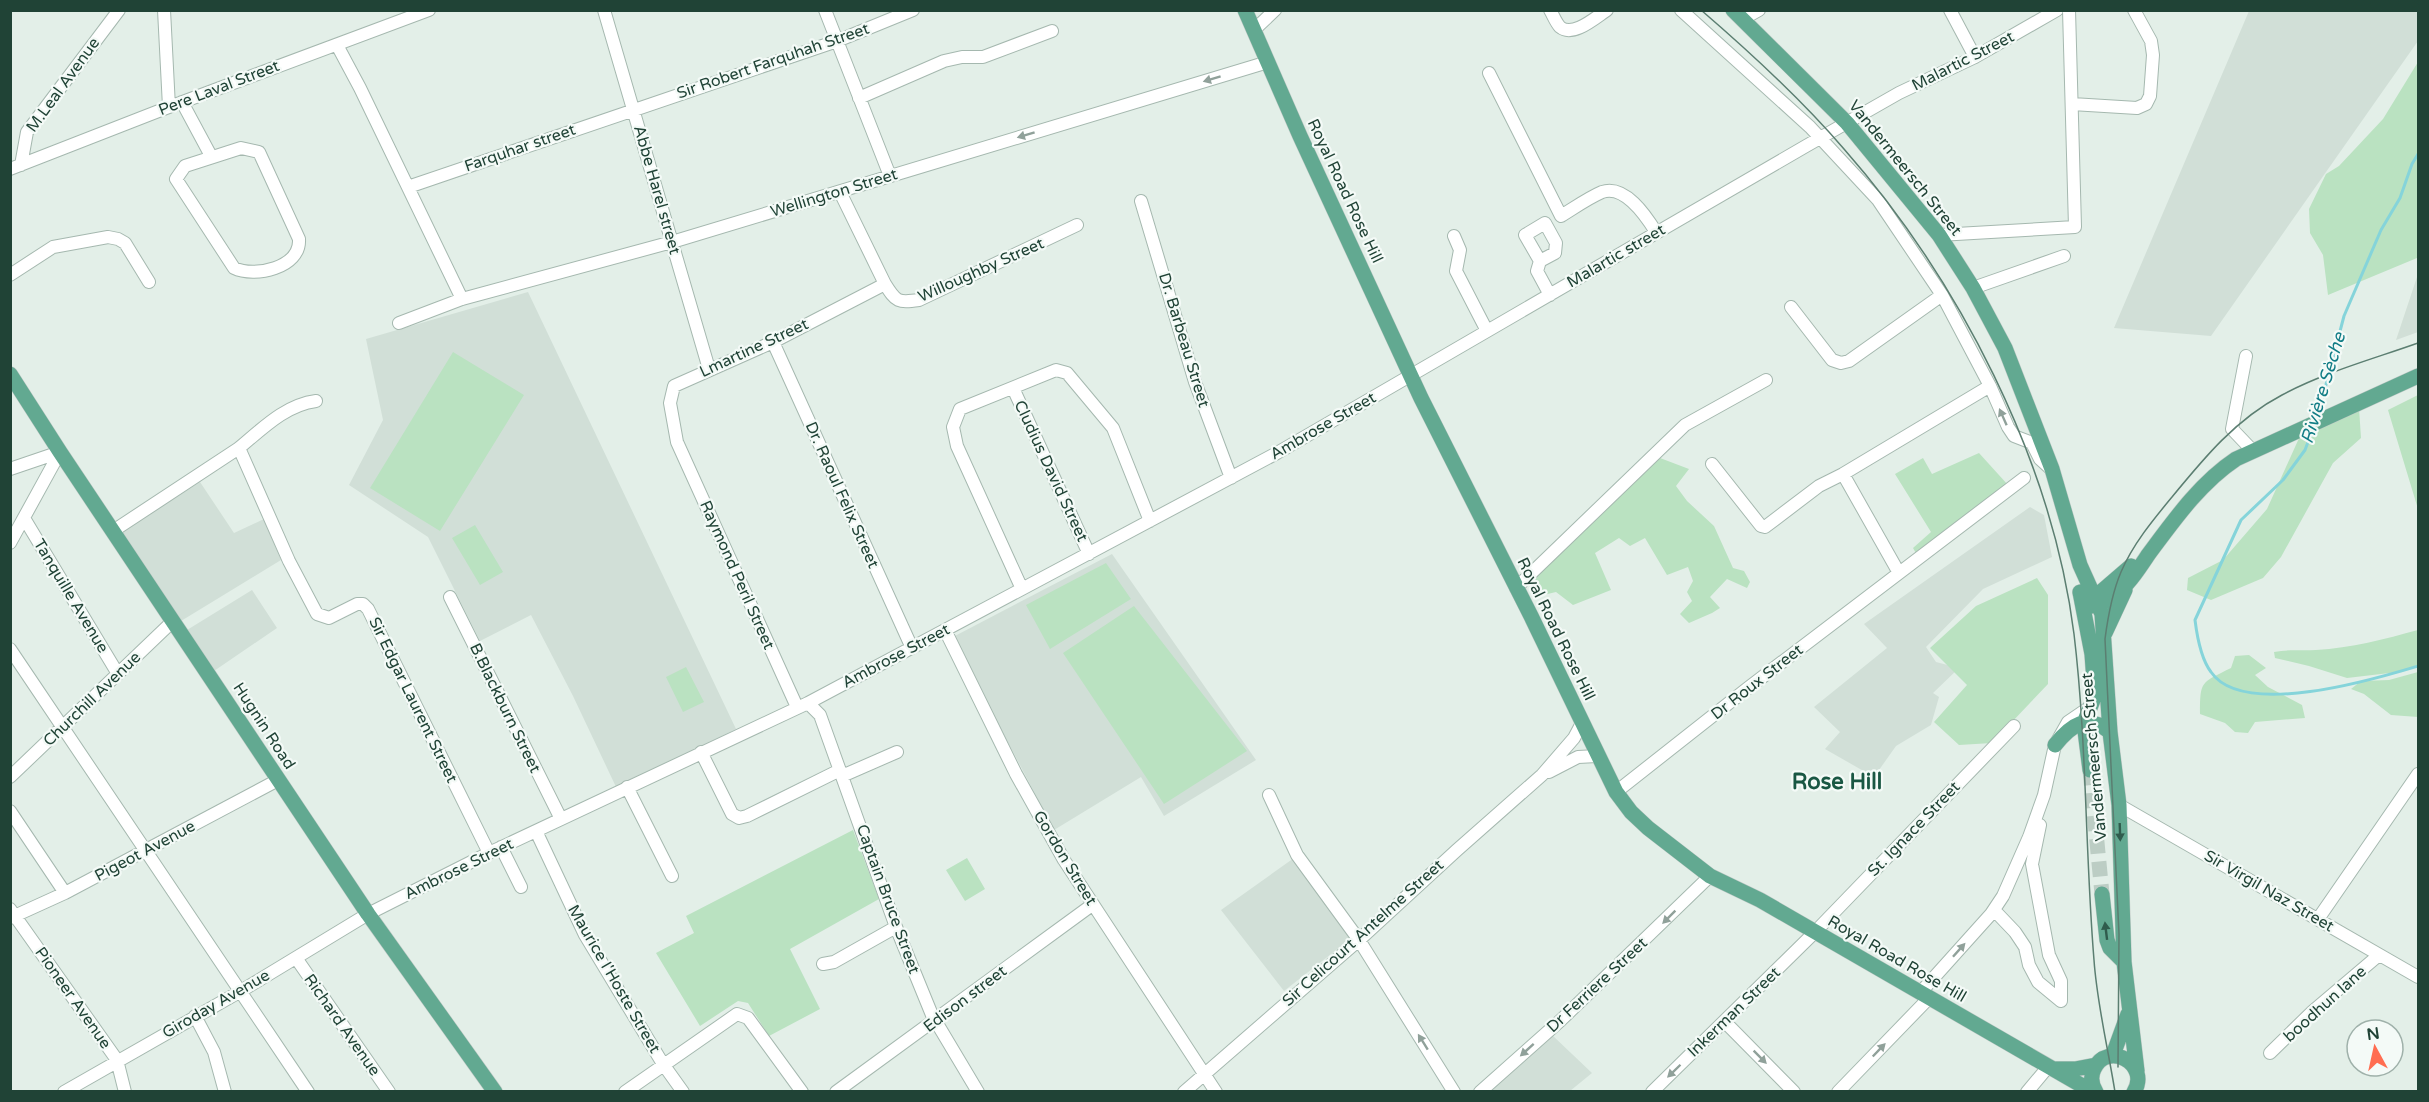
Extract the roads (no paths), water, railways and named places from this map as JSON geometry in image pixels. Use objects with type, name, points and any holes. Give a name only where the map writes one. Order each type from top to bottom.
[{"type":"main road","name":"Royal Road Rose Hill","points":[[1245,10],[1305,147],[1411,374],[1597,756],[1616,792],[1631,812],[1710,876],[1760,900],[2094,1092]]},
{"type":"main road","name":"Vandermeersch Street","points":[[1738,15],[1847,123],[1939,235],[1973,288],[2005,348],[2052,469],[2091,599],[2095,695],[2084,723]]},
{"type":"main road","name":"Hugnin Road","points":[[10,375],[368,914],[495,1092]]},
{"type":"main road","points":[[2091,599],[2125,579],[2191,500],[2222,469],[2252,450],[2418,376]]},
{"type":"main road","name":"Vandermeersch Street","points":[[2065,509],[2091,599],[2102,614],[2110,732],[2119,805],[2124,962],[2137,1071],[2137,1086],[2133,1092]]},
{"type":"main road","points":[[2080,565],[2089,572],[2101,576],[2125,579]]},
{"type":"main road","points":[[2103,637],[2125,579]]},
{"type":"main road","points":[[2084,723],[2090,770]]},
{"type":"main road","points":[[2055,745],[2064,734],[2084,723],[2102,725],[2110,732]]},
{"type":"main road","points":[[2102,894],[2107,940],[2110,948],[2124,962]]},
{"type":"main road","points":[[2113,1055],[2130,1008]]},
{"type":"main road","points":[[2094,1092],[2091,1080],[2096,1065],[2101,1060],[2113,1055],[2129,1060],[2137,1071]]},
{"type":"main road","points":[[2050,1068],[2074,1069],[2096,1065]]},
{"type":"street","name":"M.Leal Avenue","points":[[16,167],[27,132],[119,10]]},
{"type":"street","points":[[164,10],[169,107]]},
{"type":"street","name":"Pere Laval Street","points":[[16,167],[337,45],[411,14],[429,10]]},
{"type":"street","name":"Abbe Harel street","points":[[604,10],[709,369]]},
{"type":"street","points":[[825,10],[890,176]]},
{"type":"street","name":"Sir Robert Farquhah Street","points":[[633,110],[837,41],[913,10]]},
{"type":"street","points":[[1254,30],[1275,10]]},
{"type":"street","points":[[1550,10],[1560,26],[1566,30],[1573,30],[1607,10]]},
{"type":"street","points":[[1681,10],[1821,138],[1878,200],[1942,296],[2014,436],[2032,443],[2040,459],[2052,469]]},
{"type":"street","points":[[1738,15],[1759,10]]},
{"type":"street","points":[[1950,10],[1975,57]]},
{"type":"street","name":"Malartic Street","points":[[1847,123],[1899,93],[1975,57],[2057,10]]},
{"type":"street","points":[[1939,235],[2075,227],[2069,10]]},
{"type":"street","points":[[2072,104],[2138,108],[2146,104],[2150,96],[2153,55],[2151,41],[2134,10]]},
{"type":"street","points":[[859,98],[944,61],[962,57],[983,57],[1052,31]]},
{"type":"street","points":[[337,45],[462,299]]},
{"type":"street","name":"Wellington Street","points":[[399,323],[462,299],[672,242],[1268,62]]},
{"type":"street","points":[[1489,73],[1561,216]]},
{"type":"street","points":[[182,102],[211,156]]},
{"type":"street","name":"Farquhar street","points":[[408,187],[633,110]]},
{"type":"street","name":"Malartic street","points":[[1411,374],[1847,123]]},
{"type":"street","points":[[241,148],[259,152],[299,239],[297,253],[286,264],[252,273],[239,271],[229,262],[176,179],[184,166],[211,156],[241,148]]},
{"type":"street","points":[[1540,261],[1525,235],[1604,191],[1617,193],[1630,200],[1642,211],[1656,232]]},
{"type":"street","name":"Willoughby Street","points":[[840,192],[885,284],[894,298],[902,302],[919,300],[1077,225]]},
{"type":"street","name":"Dr. Barbeau Street","points":[[1142,201],[1195,382],[1231,478]]},
{"type":"street","points":[[1545,223],[1556,243],[1555,253],[1540,261],[1537,271],[1550,295]]},
{"type":"street","points":[[1454,236],[1460,250],[1456,271],[1487,331]]},
{"type":"street","points":[[10,275],[53,247],[108,237],[125,243],[149,282]]},
{"type":"street","points":[[1973,288],[2064,256]]},
{"type":"street","name":"Lmartine Street","points":[[678,442],[670,403],[674,386],[773,342],[885,284]]},
{"type":"street","points":[[1791,307],[1832,360],[1841,363],[1849,361],[1942,296]]},
{"type":"street","name":"Dr. Raoul Felix Street","points":[[773,342],[912,648]]},
{"type":"street","points":[[2246,356],[2232,429],[2252,450]]},
{"type":"street","points":[[1022,589],[957,447],[953,427],[960,409],[1056,370],[1067,373],[1113,428],[1150,521]]},
{"type":"street","name":"Ambrose Street","points":[[368,914],[489,853],[803,705],[1278,453],[1411,374]]},
{"type":"street","points":[[1516,588],[1685,425],[1766,380]]},
{"type":"street","points":[[1712,464],[1763,527],[1819,486],[1990,386]]},
{"type":"street","name":"Cludius David Street","points":[[1013,388],[1089,554]]},
{"type":"street","points":[[113,531],[238,448],[277,417],[302,403],[316,401]]},
{"type":"street","name":"Raymond Peril Street","points":[[678,442],[803,705]]},
{"type":"street","name":"Sir Edgar Laurent Street","points":[[238,448],[289,561],[318,614],[328,618],[357,604],[363,604],[368,609],[489,853]]},
{"type":"street","points":[[10,469],[60,452]]},
{"type":"street","points":[[10,543],[60,452]]},
{"type":"street","points":[[1843,474],[1899,573]]},
{"type":"street","name":"Dr Roux Street","points":[[1616,792],[1748,687],[2024,478]]},
{"type":"street","name":"Tanquille Avenue","points":[[24,518],[118,674]]},
{"type":"street","name":"B.Blackburn Street","points":[[450,597],[561,819]]},
{"type":"street","name":"Churchill Avenue","points":[[10,777],[173,621]]},
{"type":"street","name":"Gordon Street","points":[[945,630],[1016,774],[1064,860],[1216,1092]]},
{"type":"street","points":[[10,649],[308,1092]]},
{"type":"street","name":"Captain Bruce Street","points":[[803,705],[820,715],[896,927],[935,1021],[978,1092]]},
{"type":"street","points":[[1994,910],[2015,932],[2025,947],[2029,965],[2038,982],[2061,1001],[2061,981],[2049,955],[2032,864],[2043,795],[2055,745],[2068,723],[2090,708]]},
{"type":"street","name":"Sir Celicourt Antelme Street","points":[[1184,1092],[1359,940],[1456,850],[1542,775],[1574,738],[1582,723]]},
{"type":"street","name":"St. Ignace Street","points":[[1815,932],[2014,726]]},
{"type":"street","points":[[701,752],[732,814],[739,818],[841,773],[897,752]]},
{"type":"street","name":"Sir Celicourt Antelme Street","points":[[1542,775],[1578,757],[1597,756]]},
{"type":"street","points":[[2318,919],[2418,774]]},
{"type":"street","name":"Pigeot Avenue","points":[[12,914],[65,893],[278,780]]},
{"type":"street","points":[[627,787],[672,876]]},
{"type":"street","points":[[1269,795],[1297,855],[1359,940],[1454,1092]]},
{"type":"street","points":[[1838,1092],[1924,996],[1994,910],[2011,880],[2043,795]]},
{"type":"street","name":"Sir Virgil Naz Street","points":[[2119,805],[2418,977]]},
{"type":"street","points":[[10,811],[65,893]]},
{"type":"street","name":"Maurice I'Hoste Street","points":[[536,831],[585,935],[663,1064],[683,1092]]},
{"type":"street","points":[[501,848],[521,887]]},
{"type":"street","points":[[2011,880],[2034,872]]},
{"type":"street","name":"Dr Ferriere Street","points":[[1480,1092],[1561,1020],[1710,876]]},
{"type":"street","name":"Edison street","points":[[836,1092],[1092,905]]},
{"type":"street","name":"Pioneer Avenue","points":[[12,914],[117,1060],[125,1092]]},
{"type":"street","name":"Giroday Avenue","points":[[64,1092],[241,991],[368,914]]},
{"type":"street","points":[[823,964],[834,962],[896,927]]},
{"type":"street","name":"Inkerman Street","points":[[1652,1092],[1815,932]]},
{"type":"street","name":"boodhun lane","points":[[2270,1053],[2313,1011],[2379,955]]},
{"type":"street","name":"Richard Avenue","points":[[296,958],[389,1092]]},
{"type":"street","points":[[625,1092],[737,1014],[748,1018],[802,1092]]},
{"type":"street","points":[[195,1016],[214,1052],[225,1092]]},
{"type":"street","points":[[1725,1022],[1794,1092]]},
{"type":"street","points":[[2027,1092],[2050,1068]]},
{"type":"waterway","name":"Rivière Sèche","points":[[2318,415],[2344,316],[2381,230],[2400,198],[2418,154]]},
{"type":"waterway","name":"Rivière Sèche","points":[[2313,429],[2305,450],[2283,480],[2241,520],[2195,620],[2198,640],[2205,661],[2211,672],[2227,686],[2251,693],[2279,694],[2310,692],[2342,686],[2418,666]]},
{"type":"tunnel","points":[[2090,770],[2102,894]]},
{"type":"tram line","points":[[1701,10],[1811,112],[1886,200],[1962,314],[1994,375],[2022,439],[2045,503],[2063,569],[2074,634],[2081,715],[2095,976],[2115,1092]]},
{"type":"tram line","points":[[2118,1067],[2119,934],[2105,639],[2115,588],[2121,572],[2137,542],[2165,506],[2222,440],[2250,416],[2282,395],[2315,379],[2418,343]]},
{"type":"district","name":"Rose Hill","points":[[1837,782]]}]
